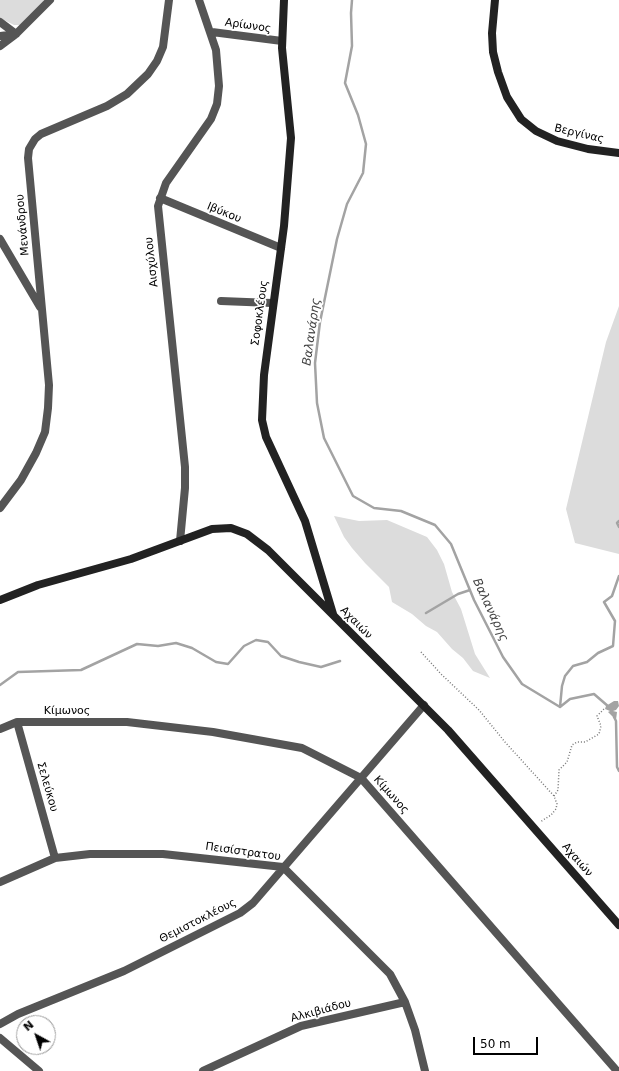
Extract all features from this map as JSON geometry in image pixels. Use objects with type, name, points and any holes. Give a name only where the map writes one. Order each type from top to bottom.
[{"type":"street","points":[[0,46],[16,34],[50,0]]},
{"type":"street","name":"Μενάνδρου","points":[[0,508],[27,472],[45,432],[49,385],[28,158],[31,146],[41,134],[93,113],[113,103],[127,94],[148,74],[157,61],[163,47],[169,0]]},
{"type":"street","name":"Αισχύλου","points":[[180,541],[186,488],[186,467],[159,218],[160,198],[166,183],[211,119],[215,109],[219,86],[219,71],[216,50],[212,32],[199,0]]},
{"type":"street","name":"Σοφοκλέους","points":[[284,0],[282,42],[291,130],[281,248],[272,303],[264,375],[262,405],[263,426],[268,443],[305,521],[334,617]]},
{"type":"street","name":"Βεργίνας","points":[[495,0],[492,33],[495,57],[508,97],[522,119],[536,131],[556,141],[588,149],[619,153]]},
{"type":"street","points":[[0,22],[16,34]]},
{"type":"street","name":"Αρίωνος","points":[[212,32],[282,42]]},
{"type":"street","points":[[0,36],[16,34]]},
{"type":"street","name":"Ιβύκου","points":[[160,198],[281,248]]},
{"type":"street","points":[[0,239],[41,309]]},
{"type":"street","points":[[221,301],[272,303]]},
{"type":"street","name":"Αχαιών","points":[[0,600],[30,588],[106,567],[212,529],[231,528],[247,534],[268,550],[448,730],[619,925]]},
{"type":"street","name":"Θεμιστοκλέους","points":[[0,1024],[18,1014],[124,971],[240,913],[253,903],[424,705]]},
{"type":"street","name":"Κίμωνος","points":[[0,729],[17,722],[140,723],[275,742],[302,748],[361,778],[617,1071]]},
{"type":"street","name":"Σελεύκου","points":[[17,722],[55,858]]},
{"type":"street","name":"Πεισίστρατου","points":[[0,882],[55,858],[90,854],[163,854],[283,867],[390,974],[405,1002],[425,1071]]},
{"type":"street","name":"Αλκιβιάδου","points":[[203,1071],[301,1026],[405,1002]]},
{"type":"street","points":[[0,1038],[39,1071]]},
{"type":"path","points":[[421,652],[441,674],[479,710],[505,742],[554,796],[557,804],[556,809],[551,815],[539,822],[530,823]]},
{"type":"path","points":[[554,796],[558,790],[559,770],[567,762],[572,745],[577,742],[585,742],[600,734],[601,726],[597,716],[604,709]]},
{"type":"shaded area","points":[[0,0],[44,0],[42,4],[20,25],[14,25],[0,18]]},
{"type":"shaded area","points":[[619,306],[619,554],[575,543],[566,509],[606,342]]},
{"type":"shaded area","points":[[334,516],[359,521],[387,520],[427,537],[437,550],[444,564],[452,592],[461,609],[475,654],[490,678],[473,671],[463,658],[452,649],[437,632],[392,602],[389,587],[352,548],[344,537]]},
{"type":"shaded area","points":[[614,701],[618,701],[619,706],[613,711],[617,712],[616,720],[608,712],[610,711],[605,709],[606,706]]},
{"type":"waterway","name":"Βαλανάρης","points":[[352,0],[352,46],[345,83],[358,115],[366,144],[363,173],[347,204],[337,239],[320,322],[315,363],[317,403],[324,438],[353,496],[374,508],[401,511],[435,525],[451,544],[474,600],[503,657],[522,684],[560,707],[570,699],[594,694],[609,707]]},
{"type":"waterway","points":[[619,521],[617,523],[619,527]]},
{"type":"waterway","points":[[560,707],[562,686],[565,676],[573,666],[587,662],[598,653],[613,646],[615,621],[604,602],[612,596],[619,576]]},
{"type":"waterway","points":[[426,613],[458,594],[470,590]]},
{"type":"waterway","points":[[0,685],[18,672],[81,670],[137,644],[158,646],[176,643],[192,648],[216,662],[228,664],[244,646],[256,640],[268,642],[281,656],[299,662],[321,667],[340,661]]},
{"type":"waterway","name":"Βαλανάρης","points":[[614,717],[616,721],[617,767],[619,771]]}]
